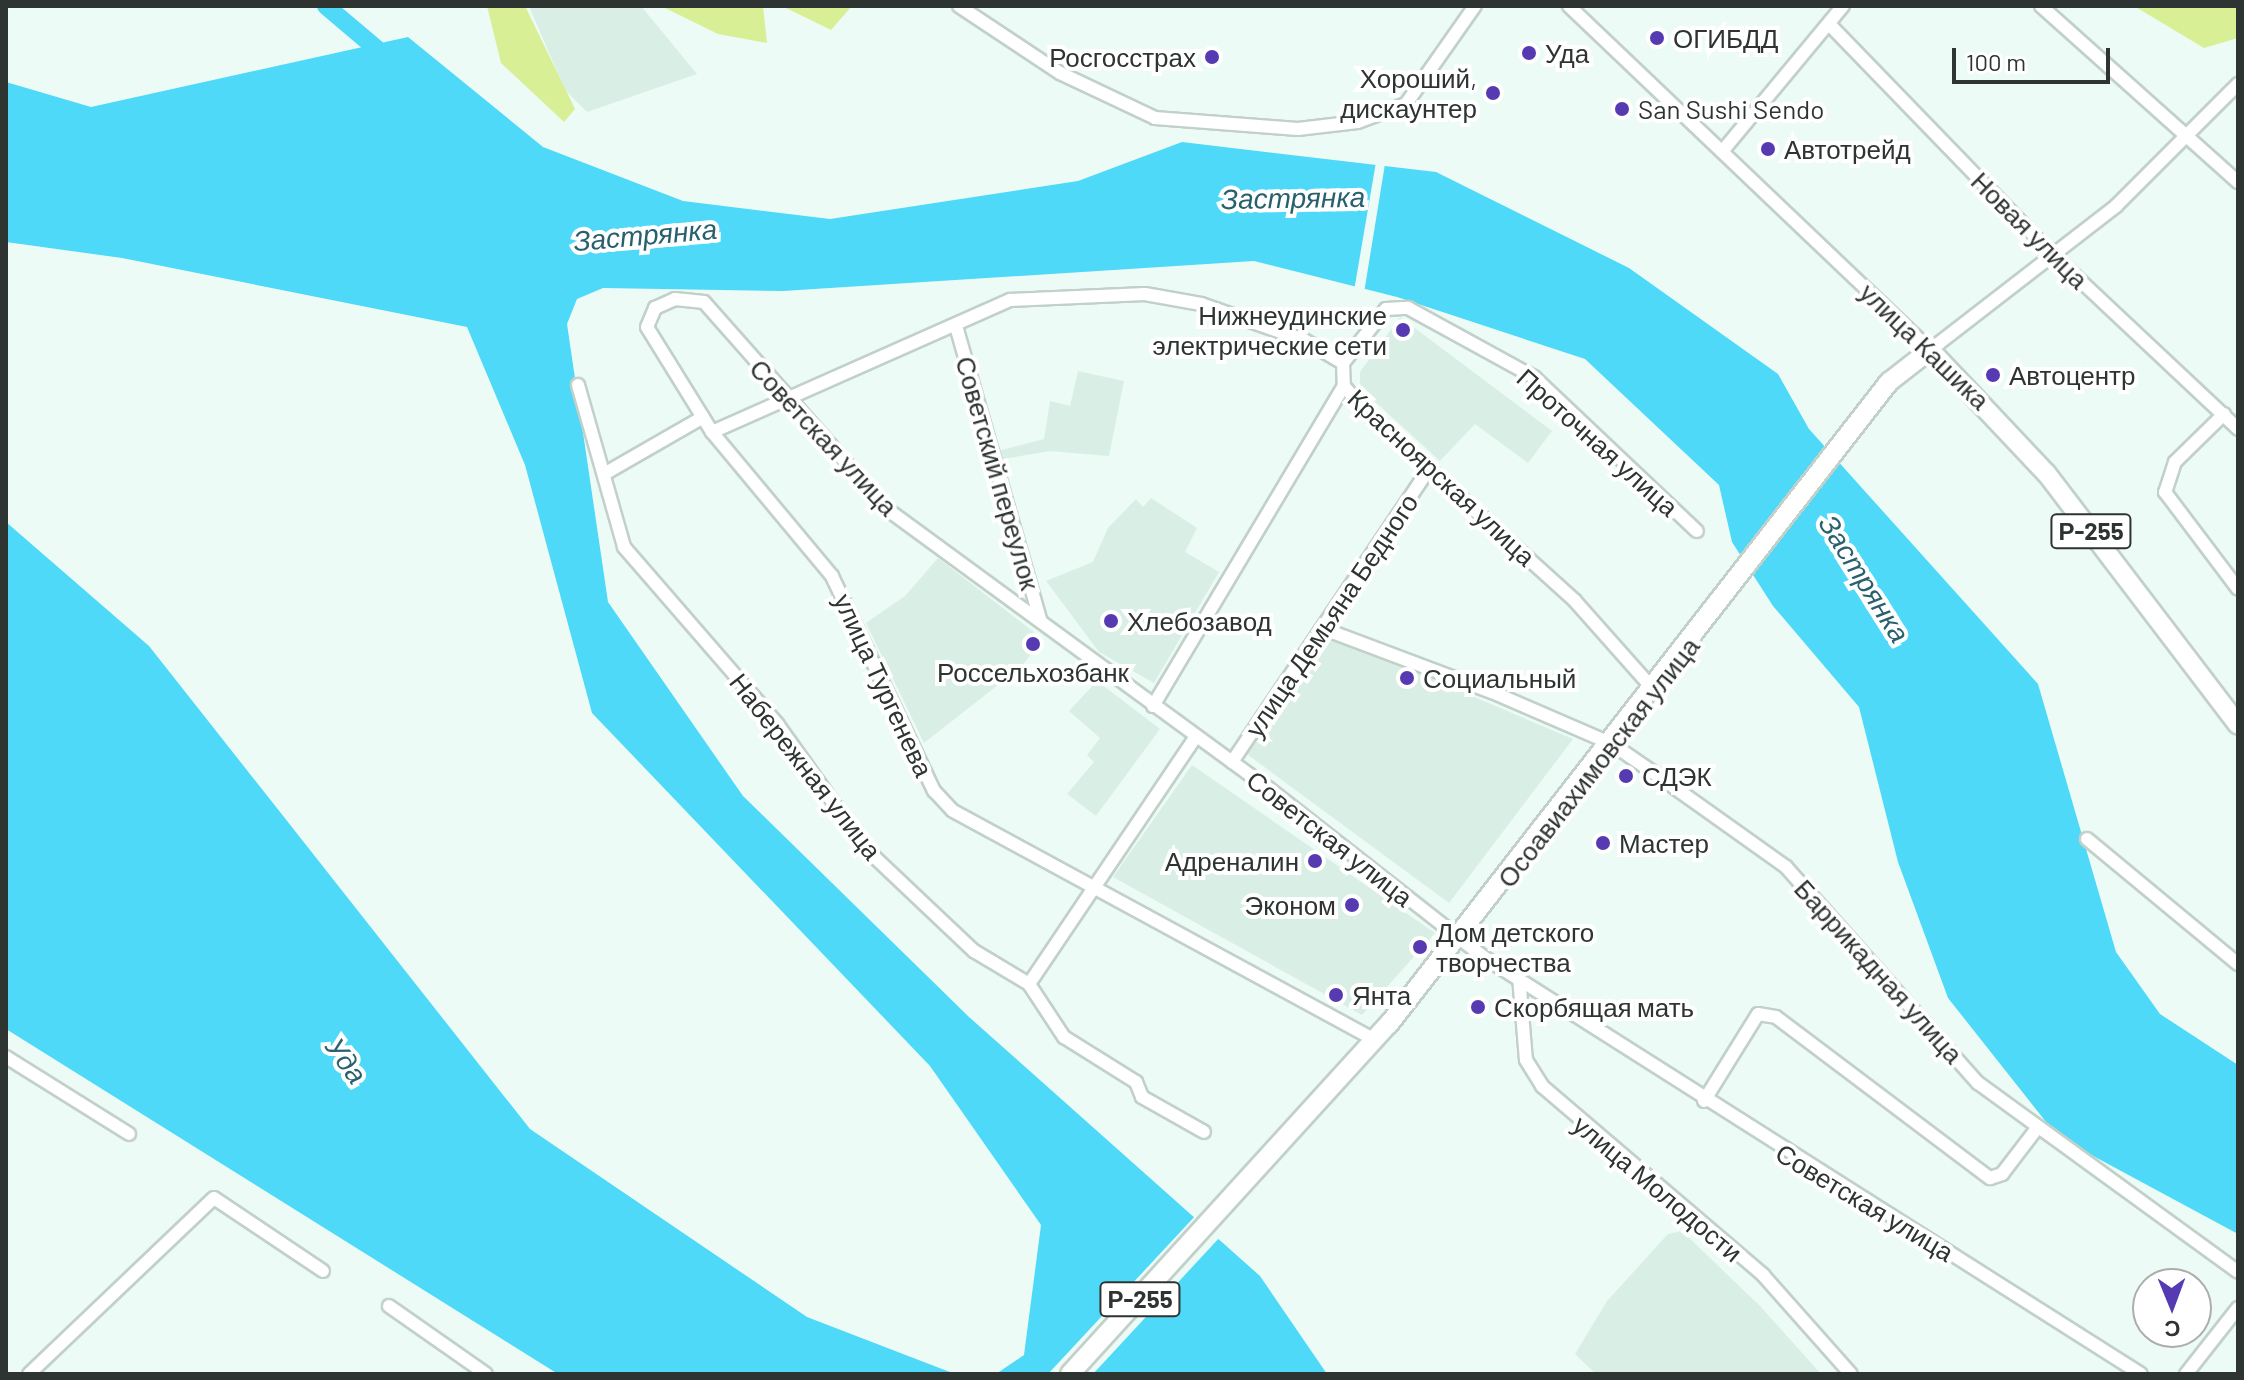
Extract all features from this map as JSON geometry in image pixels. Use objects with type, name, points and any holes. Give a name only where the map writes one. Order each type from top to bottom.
[{"type":"highway","name":"Осоавиахимовская улица","points":[[1070,1374],[1375,1040],[1460,939],[1889,382],[1930,350]]},
{"type":"highway","name":"улица Кашика","points":[[1930,350],[2047,474],[2238,725]]},
{"type":"street","points":[[959,6],[1095,93],[1155,118],[1298,129],[1358,122],[1406,104],[1475,6]]},
{"type":"street","name":"улица Кашика","points":[[1569,6],[1725,148],[1930,350]]},
{"type":"street","points":[[1725,148],[1843,6]]},
{"type":"street","points":[[2041,6],[2238,182]]},
{"type":"street","name":"Новая улица","points":[[1829,24],[2053,255],[2238,429]]},
{"type":"street","points":[[1930,350],[2053,255],[2190,139],[2238,84]]},
{"type":"street","name":"Красноярская улица","points":[[712,432],[1010,300],[1145,294],[1287,334],[1343,363],[1344,386],[1575,601],[1654,690]]},
{"type":"street","name":"Советская улица","points":[[647,327],[655,308],[675,299],[704,302],[787,401],[888,510],[1232,762],[1460,939],[1704,1101],[2141,1374]]},
{"type":"street","name":"Проточная улица","points":[[1343,363],[1386,309],[1408,308],[1534,377],[1697,531]]},
{"type":"street","name":"Советский переулок","points":[[956,326],[1040,619]]},
{"type":"street","name":"улица Тургенева","points":[[647,327],[712,432],[832,576],[934,791],[952,810],[1375,1040]]},
{"type":"street","name":"Набережная улица","points":[[578,385],[624,547],[778,725],[866,849],[974,951],[1029,984],[1064,1037],[1136,1082],[1142,1097],[1204,1132]]},
{"type":"street","points":[[1153,706],[1344,386]]},
{"type":"street","points":[[2224,414],[2175,462],[2165,492],[2238,589]]},
{"type":"street","points":[[604,474],[703,417]]},
{"type":"street","name":"улица Демьяна Бедного","points":[[1232,762],[1430,467]]},
{"type":"street","name":"Баррикадная улица","points":[[1324,629],[1612,744],[1786,867],[1978,1083],[2238,1272]]},
{"type":"street","points":[[1029,984],[1093,884],[1196,736]]},
{"type":"street","points":[[2087,839],[2238,964]]},
{"type":"street","name":"улица Молодости","points":[[1519,977],[1526,1060],[1542,1086],[1763,1275],[1851,1374]]},
{"type":"street","points":[[1704,1101],[1758,1014],[1776,1017],[1990,1178],[2002,1174],[2038,1127]]},
{"type":"street","points":[[6,1057],[129,1134]]},
{"type":"street","points":[[29,1374],[214,1198],[323,1271]]},
{"type":"street","points":[[389,1306],[486,1374]]},
{"type":"street","points":[[2186,1374],[2238,1308]]},
{"type":"shaded area","points":[[529,6],[641,6],[697,74],[587,112],[565,90]]},
{"type":"shaded area","points":[[1400,317],[1552,431],[1528,463],[1475,424],[1440,461],[1360,388],[1360,372]]},
{"type":"shaded area","points":[[1078,371],[1124,381],[1109,456],[1050,451],[1003,459],[998,451],[1044,439],[1050,401],[1070,406]]},
{"type":"shaded area","name":"Хлебозавод","points":[[1151,498],[1197,528],[1185,552],[1219,572],[1154,683],[1099,652],[1046,581],[1093,562],[1108,528],[1136,499],[1143,507]]},
{"type":"shaded area","points":[[938,558],[1043,639],[1021,667],[924,743],[866,623],[905,596]]},
{"type":"shaded area","points":[[1331,636],[1573,739],[1449,903],[1244,752]]},
{"type":"shaded area","points":[[1097,681],[1160,729],[1096,816],[1067,794],[1094,762],[1087,755],[1100,738],[1069,711]]},
{"type":"shaded area","points":[[1192,765],[1435,933],[1362,1015],[1113,877]]},
{"type":"shaded area","points":[[1682,1231],[1761,1307],[1821,1374],[1596,1374],[1575,1354],[1607,1301],[1668,1234]]},
{"type":"green space","points":[[487,6],[525,6],[575,109],[564,122],[501,63]]},
{"type":"green space","points":[[661,6],[763,6],[767,43],[718,34]]},
{"type":"green space","points":[[782,6],[852,6],[831,30]]},
{"type":"green space","points":[[2134,6],[2238,6],[2238,38],[2204,48]]},
{"type":"water","name":"Застрянка","points":[[408,37],[543,147],[683,201],[830,219],[1078,181],[1182,142],[1436,172],[1629,268],[1778,374],[1809,429],[2038,684],[2116,952],[2160,1014],[2238,1065],[2238,1234],[2058,1137],[1948,998],[1898,862],[1859,707],[1773,606],[1732,542],[1719,485],[1585,359],[1397,297],[1254,261],[783,291],[603,288],[577,299],[567,324],[608,602],[743,796],[969,1017],[1260,1276],[1327,1374],[996,1374],[1024,1355],[1041,1225],[930,1066],[592,713],[525,465],[467,327],[122,258],[6,242],[6,82],[91,107]]},
{"type":"water","points":[[6,522],[149,646],[530,1129],[807,1317],[955,1374],[558,1374],[6,1029]]},
{"type":"pier","points":[[1376,162],[1385,164],[1364,293],[1354,291]]},
{"type":"pier","points":[[1197,1214],[1221,1236],[1093,1374],[1048,1374]]},
{"type":"waterway","points":[[326,6],[391,61]]},
{"type":"place","name":"ОГИБДД","points":[[1657,38]]},
{"type":"place","name":"Уда","points":[[1529,53]]},
{"type":"place","name":"Росгосстрах","points":[[1212,57]]},
{"type":"place","name":"Хороший, дискаунтер","points":[[1493,93]]},
{"type":"place","name":"San Sushi Sendo","points":[[1622,109]]},
{"type":"place","name":"Автотрейд","points":[[1768,149]]},
{"type":"place","name":"Нижнеудинские электрические сети","points":[[1403,330]]},
{"type":"place","name":"Автоцентр","points":[[1993,375]]},
{"type":"place","name":"Хлебозавод","points":[[1111,621]]},
{"type":"place","name":"Россельхозбанк","points":[[1033,644]]},
{"type":"place","name":"Социальный","points":[[1407,678]]},
{"type":"place","name":"СДЭК","points":[[1626,776]]},
{"type":"place","name":"Мастер","points":[[1603,843]]},
{"type":"place","name":"Адреналин","points":[[1315,861]]},
{"type":"place","name":"Эконом","points":[[1352,905]]},
{"type":"place","name":"Дом детского творчества","points":[[1420,947]]},
{"type":"place","name":"Янта","points":[[1336,995]]},
{"type":"place","name":"Скорбящая мать","points":[[1478,1007]]}]
